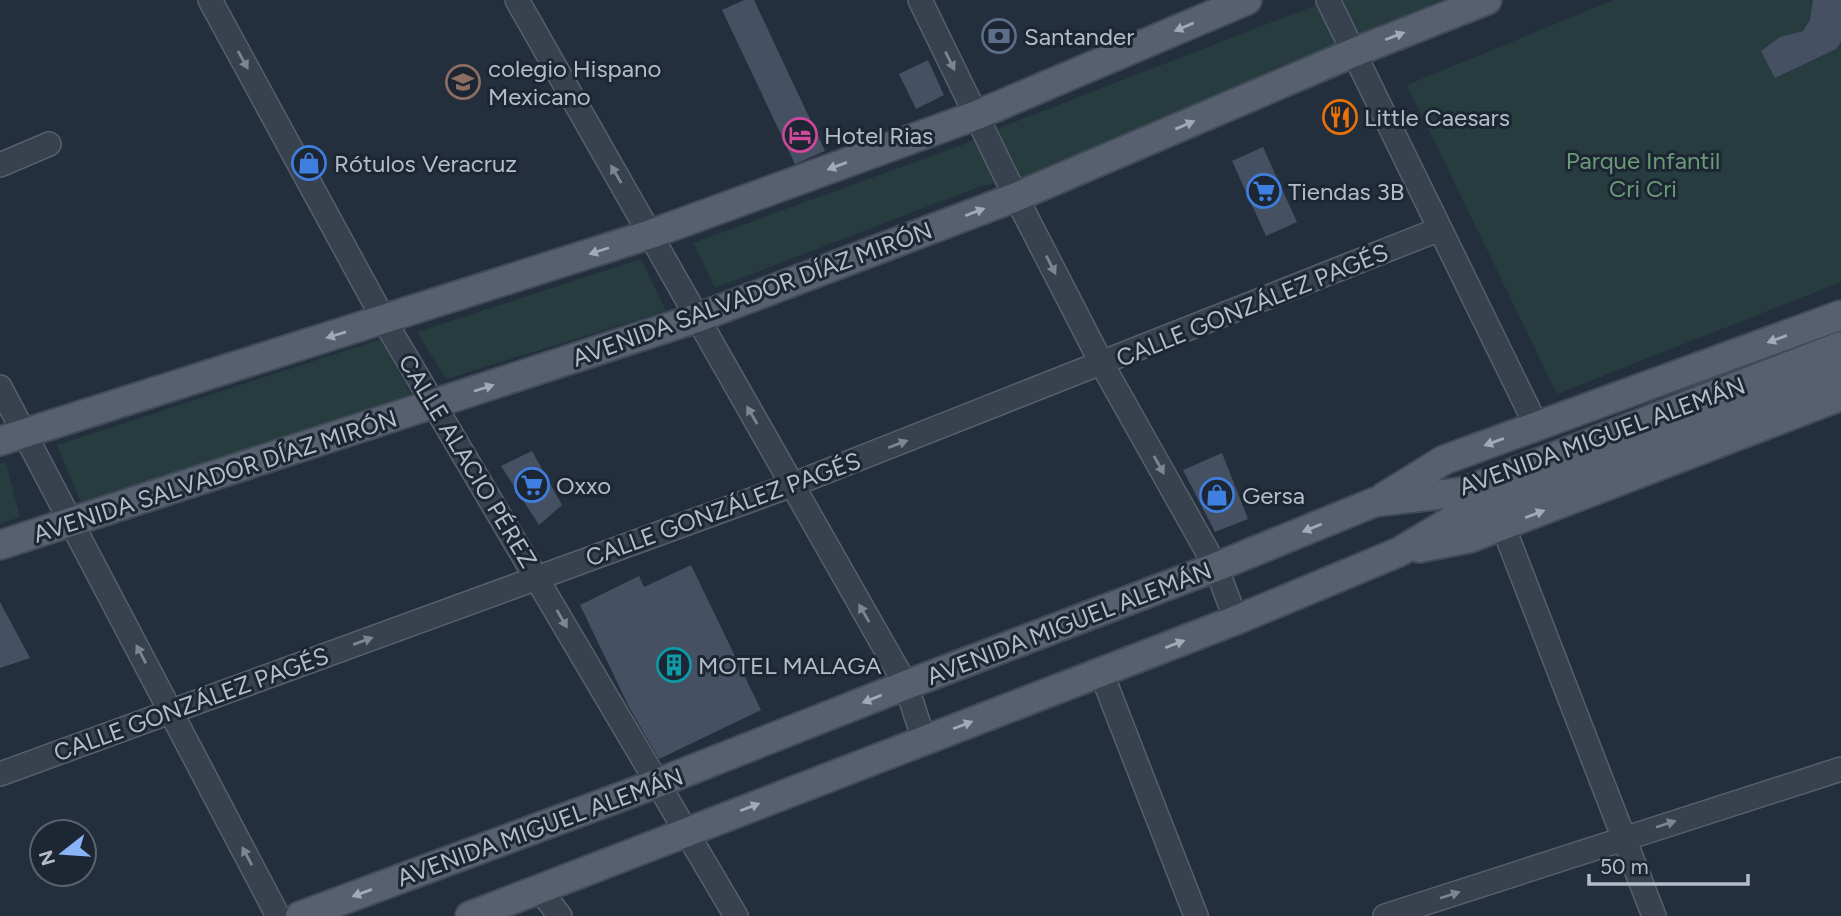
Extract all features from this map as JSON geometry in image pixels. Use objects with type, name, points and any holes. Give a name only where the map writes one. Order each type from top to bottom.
[{"type":"main road","points":[[12,437],[651,234],[977,115],[1247,0]]},
{"type":"main road","name":"AVENIDA SALVADOR DÍAZ MIRÓN","points":[[0,545],[697,318],[1016,197],[1355,52],[1487,0]]},
{"type":"main road","points":[[1375,502],[1444,460],[1841,315]]},
{"type":"main road","name":"AVENIDA MIGUEL ALEMÁN","points":[[481,914],[687,831],[1236,620],[1399,552],[1466,512],[1738,398],[1841,346]]},
{"type":"main road","name":"AVENIDA MIGUEL ALEMÁN","points":[[300,916],[658,783],[906,685],[1216,568],[1375,502],[1463,492],[1738,398],[1841,369]]},
{"type":"main road","points":[[1399,552],[1470,538],[1841,396]]},
{"type":"street","name":"CALLE ALACIO PÉREZ","points":[[210,0],[384,320],[736,916]]},
{"type":"street","points":[[517,0],[906,685],[924,740]]},
{"type":"street","points":[[920,0],[1016,197],[1102,364],[1216,568],[1236,620]]},
{"type":"street","points":[[1328,0],[1537,427]]},
{"type":"street","points":[[0,165],[48,144]]},
{"type":"street","name":"CALLE GONZÁLEZ PAGÉS","points":[[0,774],[792,485],[1440,229]]},
{"type":"street","points":[[0,387],[12,437],[72,523],[278,916]]},
{"type":"street","points":[[1503,526],[1654,916]]},
{"type":"street","points":[[1101,672],[1196,916]]},
{"type":"street","points":[[1385,916],[1841,769]]},
{"type":"street","points":[[539,889],[560,916]]},
{"type":"green space","points":[[1329,0],[1443,0],[1025,179],[981,186],[715,288],[693,243],[962,145],[999,128]]},
{"type":"green space","name":"Parque Infantil Cri Cri","points":[[1613,0],[1841,0],[1841,282],[1557,394],[1407,85]]},
{"type":"green space","points":[[641,259],[666,311],[446,379],[417,332]]},
{"type":"green space","points":[[381,339],[411,394],[82,505],[57,445]]},
{"type":"green space","points":[[6,462],[20,517],[0,524],[0,464]]},
{"type":"building","points":[[744,0],[754,0],[825,151],[795,164],[722,10]]},
{"type":"building","points":[[1813,0],[1841,0],[1841,42],[1836,49],[1775,78],[1761,51],[1780,37],[1803,31],[1810,20]]},
{"type":"building","points":[[928,60],[944,95],[916,109],[899,74]]},
{"type":"building","name":"Tiendas 3B","points":[[1263,147],[1297,222],[1266,236],[1232,161]]},
{"type":"building","name":"Oxxo","points":[[532,451],[562,505],[539,525],[501,466]]},
{"type":"building","name":"Gersa","points":[[1222,453],[1248,519],[1215,532],[1183,470]]},
{"type":"building","name":"MOTEL MALAGA","points":[[691,565],[761,710],[659,759],[629,707],[580,605],[639,576],[644,587]]},
{"type":"building","points":[[0,602],[30,658],[0,668]]},
{"type":"place","name":"Santander","points":[[999,36]]},
{"type":"place","name":"colegio Hispano Mexicano","points":[[463,82]]},
{"type":"place","name":"Little Caesars","points":[[1340,117]]},
{"type":"place","name":"Hotel Rias","points":[[800,135]]},
{"type":"place","name":"Rótulos Veracruz","points":[[309,163]]},
{"type":"place","name":"Tiendas 3B","points":[[1264,191]]},
{"type":"place","name":"Oxxo","points":[[532,485]]},
{"type":"place","name":"Gersa","points":[[1217,495]]},
{"type":"place","name":"MOTEL MALAGA","points":[[674,665]]}]
